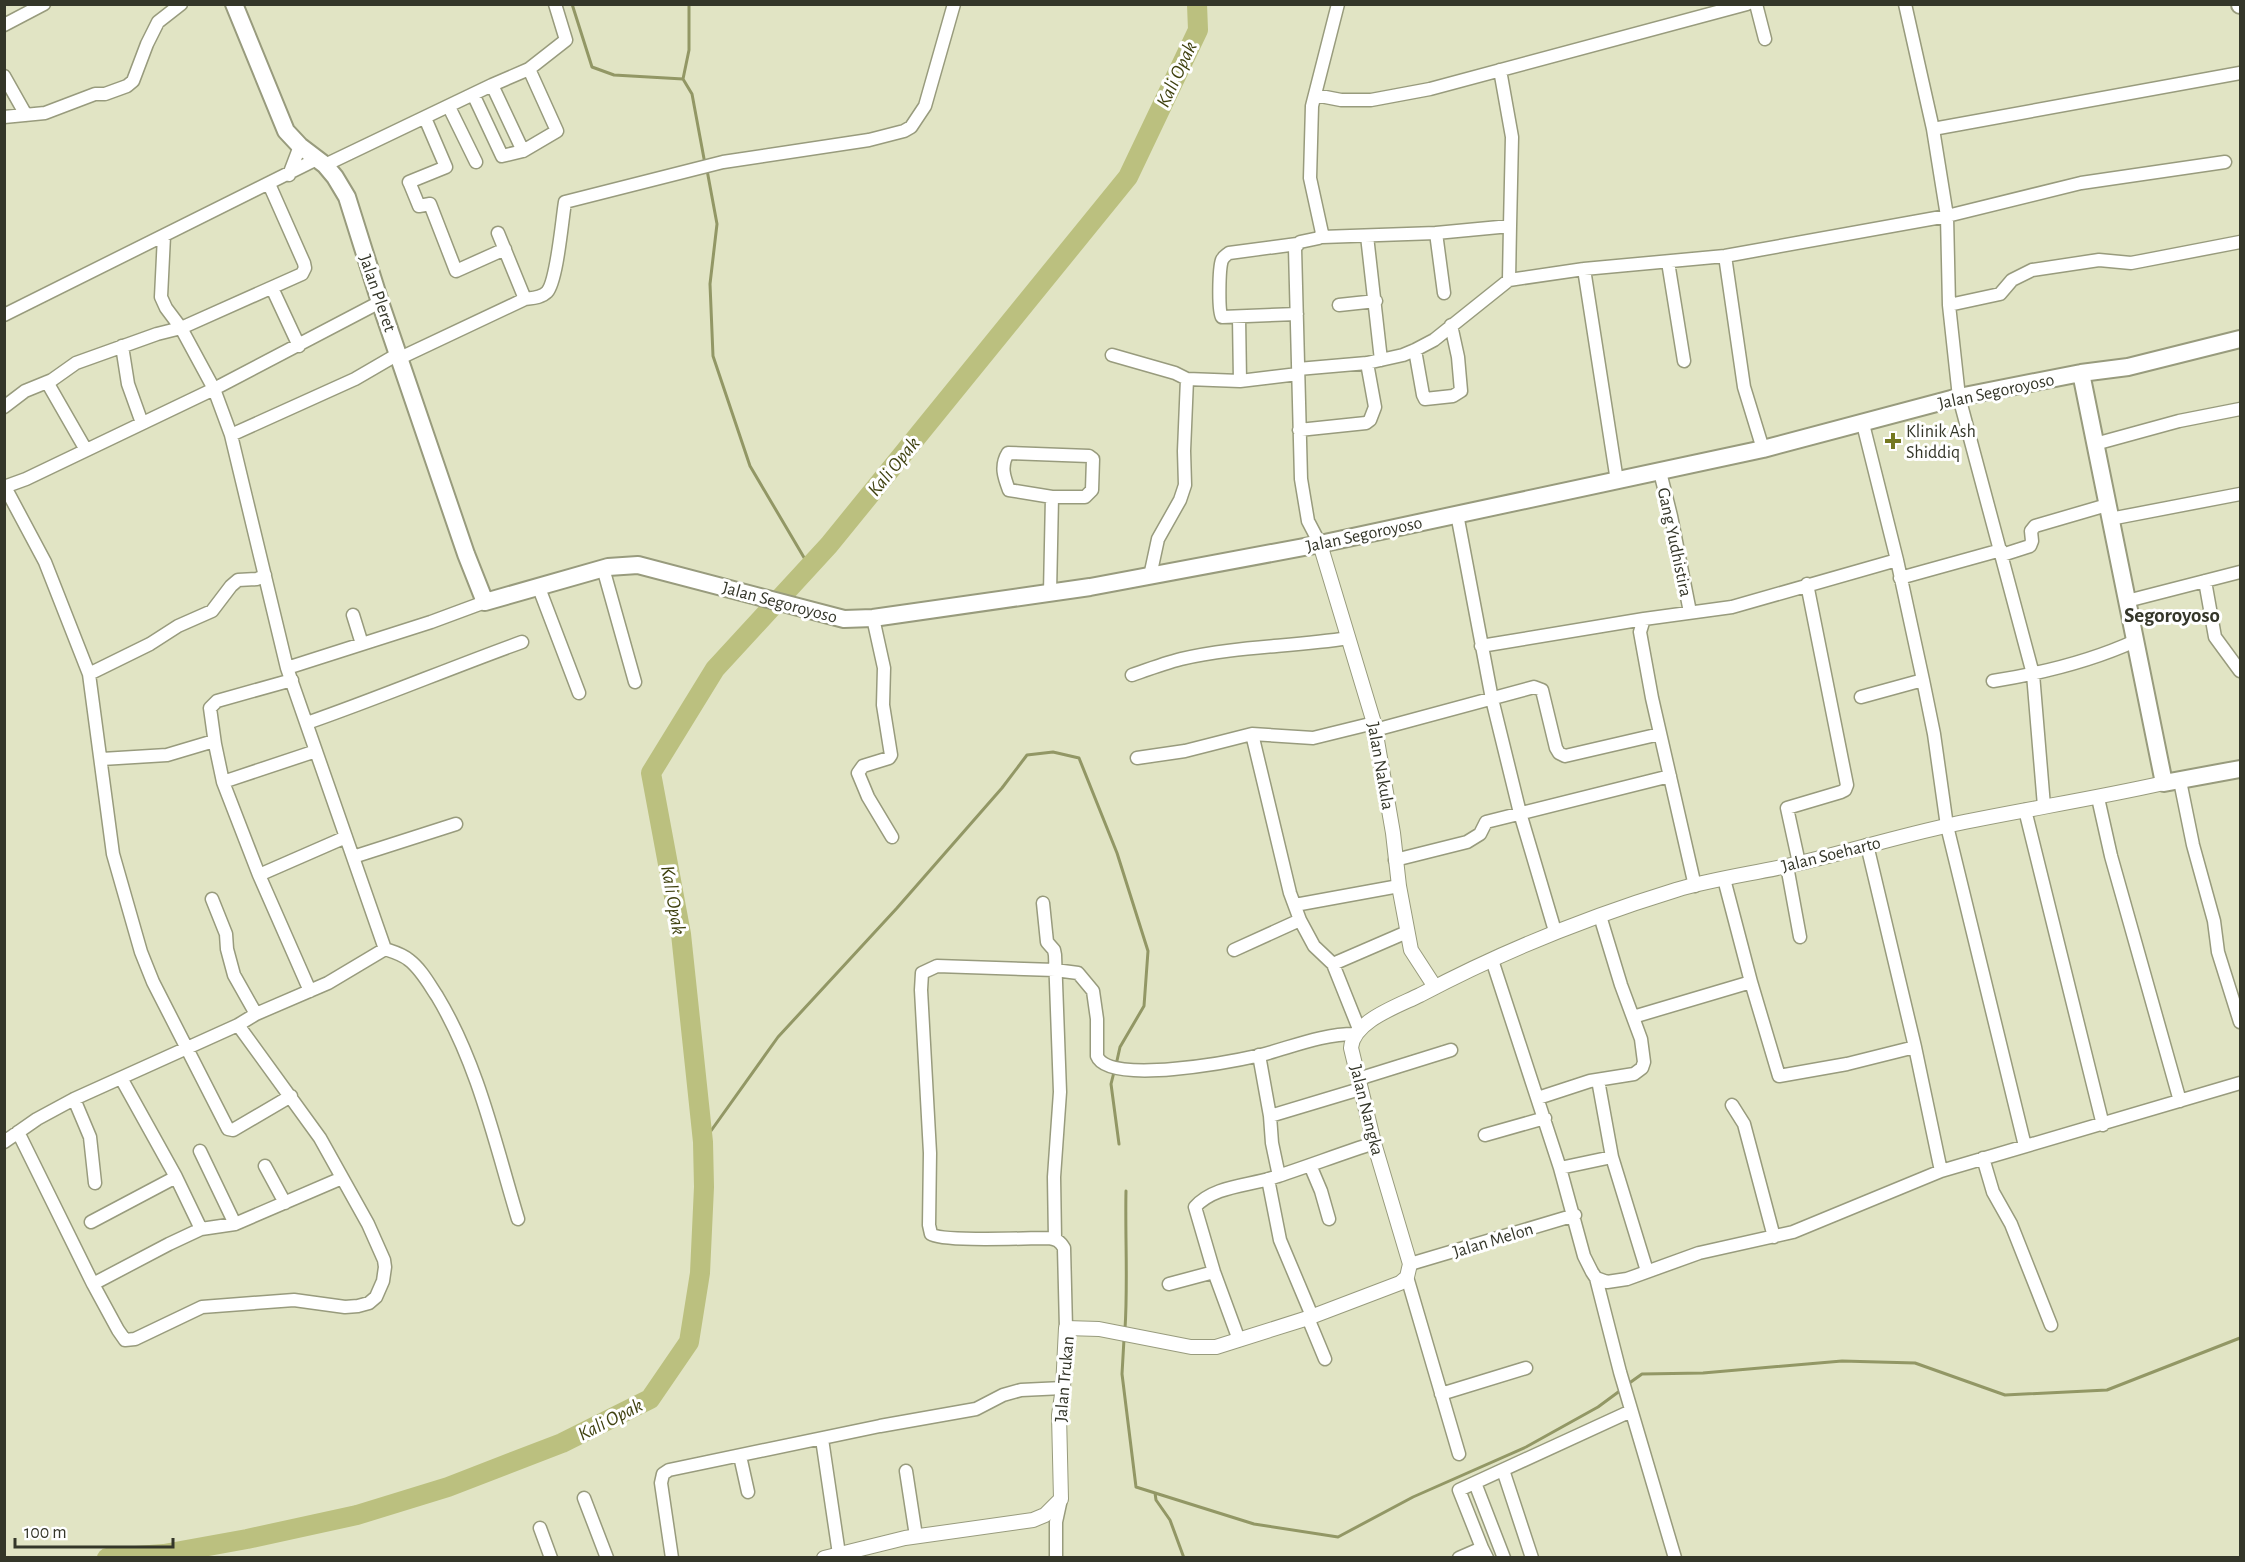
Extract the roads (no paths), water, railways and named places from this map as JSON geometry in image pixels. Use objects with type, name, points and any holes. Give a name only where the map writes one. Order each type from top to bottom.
[{"type":"main road","name":"Jalan Pleret","points":[[234,4],[286,130],[300,146],[321,162],[335,177],[347,197],[380,302],[466,554],[485,602]]},
{"type":"main road","name":"Jalan Segoroyoso","points":[[485,602],[603,568],[638,565],[844,619],[873,618],[1050,593],[1320,543],[1660,472],[1863,424],[1959,397],[2081,373],[2145,364],[2241,339]]},
{"type":"main road","points":[[2081,373],[2135,641],[2172,782]]},
{"type":"main road","name":"Jalan Soeharto","points":[[2172,782],[2241,769]]},
{"type":"street","points":[[4,25],[44,4]]},
{"type":"street","points":[[4,117],[45,113],[95,94],[105,94],[127,86],[133,81],[158,22],[182,4]]},
{"type":"street","points":[[4,315],[269,184],[425,118],[529,69],[566,40],[555,4]]},
{"type":"street","points":[[231,435],[525,299],[542,296],[550,287],[565,202],[690,169],[869,140],[911,127],[926,106],[954,4]]},
{"type":"street","points":[[1322,237],[1310,178],[1310,119],[1338,4]]},
{"type":"street","points":[[1315,95],[1341,100],[1371,100],[1430,89],[1747,4]]},
{"type":"street","points":[[1756,4],[1765,39]]},
{"type":"street","points":[[1905,4],[1933,129],[1947,216],[1949,305],[1959,397],[2032,674],[2044,806]]},
{"type":"street","points":[[473,94],[502,156],[523,151],[557,131],[529,69]]},
{"type":"street","points":[[1500,70],[1512,137],[1509,280]]},
{"type":"street","points":[[1933,129],[2241,73]]},
{"type":"street","points":[[4,76],[26,115]]},
{"type":"street","points":[[492,85],[523,151]]},
{"type":"street","points":[[449,107],[476,162]]},
{"type":"street","points":[[425,118],[446,167],[409,182],[419,206],[430,204],[456,271],[505,249]]},
{"type":"street","points":[[289,175],[300,146]]},
{"type":"street","points":[[1112,355],[1175,373],[1187,379],[1240,381],[1367,363],[1415,350],[1434,340],[1509,280],[1584,269],[1725,256],[1947,216],[2082,183],[2225,162]]},
{"type":"street","points":[[4,407],[25,391],[47,382],[76,363],[157,334],[181,328],[302,274],[305,268],[269,184]]},
{"type":"street","points":[[1297,314],[1222,317],[1219,314],[1221,264],[1224,256],[1297,244],[1322,237],[1436,233],[1510,226]]},
{"type":"street","points":[[498,233],[525,299]]},
{"type":"street","points":[[1436,233],[1444,293]]},
{"type":"street","points":[[164,236],[161,297],[181,328],[214,389],[231,435],[289,674],[385,949]]},
{"type":"street","points":[[1367,236],[1382,360]]},
{"type":"street","points":[[1949,305],[2000,294],[2013,280],[2032,270],[2099,260],[2131,263],[2241,242]]},
{"type":"street","points":[[1297,244],[1301,479],[1308,521],[1320,543]]},
{"type":"street","points":[[1725,256],[1744,387],[1763,449]]},
{"type":"street","points":[[1668,261],[1684,361]]},
{"type":"street","points":[[1584,269],[1617,481]]},
{"type":"street","points":[[272,288],[299,346]]},
{"type":"street","points":[[1339,306],[1376,301]]},
{"type":"street","points":[[291,1096],[232,1130],[228,1129],[153,982],[141,952],[113,854],[89,674],[45,562],[5,487],[214,389],[380,302]]},
{"type":"street","points":[[1239,317],[1240,381]]},
{"type":"street","points":[[1415,350],[1425,399],[1453,396],[1461,391],[1458,357],[1451,325]]},
{"type":"street","points":[[122,346],[128,384],[142,423]]},
{"type":"street","points":[[1299,430],[1365,423],[1370,420],[1375,407],[1367,363]]},
{"type":"street","points":[[1150,576],[1158,539],[1180,500],[1185,485],[1187,379]]},
{"type":"street","points":[[47,382],[86,450]]},
{"type":"street","points":[[2095,444],[2179,421],[2241,409]]},
{"type":"street","points":[[1863,424],[1897,560],[1923,680],[1934,734],[1947,826],[2025,1146]]},
{"type":"street","points":[[1008,453],[1089,456],[1093,459],[1092,490],[1085,497],[1052,497],[1009,490],[1003,476],[1004,459],[1008,453]]},
{"type":"street","name":"Gang Yudhistira","points":[[1660,472],[1690,612]]},
{"type":"street","points":[[1900,578],[2030,546],[2031,531],[2040,524],[2241,494]]},
{"type":"street","points":[[1050,593],[1052,497]]},
{"type":"street","points":[[1458,514],[1492,699],[1520,813],[1555,931]]},
{"type":"street","name":"Jalan Nakula","points":[[1320,543],[1375,727],[1407,932],[1412,950],[1435,987]]},
{"type":"street","points":[[1481,646],[1732,607],[1897,560]]},
{"type":"street","points":[[603,568],[634,682]]},
{"type":"street","points":[[2127,601],[2241,572]]},
{"type":"street","points":[[89,674],[150,644],[178,626],[212,611],[231,585],[238,580],[257,579],[265,575]]},
{"type":"street","points":[[2205,581],[2215,637],[2241,672]]},
{"type":"street","points":[[1800,938],[1787,808],[1841,792],[1847,785],[1807,584]]},
{"type":"street","points":[[539,588],[579,693]]},
{"type":"street","points":[[310,991],[259,875],[223,782],[210,708],[213,703],[362,644],[485,602]]},
{"type":"street","points":[[353,615],[362,644]]},
{"type":"street","points":[[873,618],[884,668],[883,705],[891,754],[889,758],[863,766],[858,773],[868,797],[892,837]]},
{"type":"street","points":[[1644,619],[1640,632],[1660,734],[1695,886]]},
{"type":"street","points":[[1132,675],[1191,657],[1246,648],[1316,643],[1348,638]]},
{"type":"street","points":[[1993,681],[2032,674],[2103,656],[2135,641]]},
{"type":"street","points":[[307,723],[522,642]]},
{"type":"street","points":[[1861,697],[1923,680]]},
{"type":"street","points":[[1137,758],[1185,751],[1252,734],[1312,738],[1375,727],[1525,689],[1539,688],[1556,748],[1565,756],[1660,734]]},
{"type":"street","points":[[1252,734],[1300,920],[1314,946],[1333,964],[1357,1031]]},
{"type":"street","points":[[102,759],[167,755],[214,741]]},
{"type":"street","points":[[223,782],[316,751]]},
{"type":"street","points":[[1395,860],[1467,843],[1480,834],[1486,822],[1670,776]]},
{"type":"street","points":[[2172,782],[2193,845],[2214,921],[2218,952],[2241,1022]]},
{"type":"street","name":"Jalan Soeharto","points":[[1435,987],[1555,931],[1677,889],[1793,864],[1947,826],[2172,782]]},
{"type":"street","points":[[2098,798],[2111,856],[2180,1101]]},
{"type":"street","points":[[2025,810],[2103,1125]]},
{"type":"street","points":[[353,857],[456,824]]},
{"type":"street","points":[[259,875],[346,837]]},
{"type":"street","points":[[1867,845],[1915,1047],[1941,1171]]},
{"type":"street","points":[[1724,879],[1779,1076],[1837,1066],[1915,1047]]},
{"type":"street","points":[[1295,905],[1399,886]]},
{"type":"street","points":[[212,899],[226,934],[227,949],[234,975],[256,1014]]},
{"type":"street","points":[[1043,903],[1048,944],[1055,952],[1060,1092],[1054,1177],[1055,1239]]},
{"type":"street","points":[[1538,1098],[1590,1081],[1634,1074],[1642,1068],[1644,1062],[1641,1039],[1621,986],[1600,916]]},
{"type":"street","points":[[1234,950],[1300,920]]},
{"type":"street","points":[[1333,964],[1407,932]]},
{"type":"street","points":[[4,1142],[37,1119],[74,1099],[328,983],[385,949],[401,954],[411,961],[422,974],[456,1032],[474,1073],[518,1219]]},
{"type":"street","points":[[1492,960],[1545,1118],[1575,1215],[1584,1256],[1596,1278],[1620,1372],[1675,1557]]},
{"type":"street","points":[[1066,1329],[1064,1248],[1061,1243],[1055,1239],[953,1239],[935,1237],[930,1234],[930,1153],[922,973],[937,966],[1055,970],[1078,974],[1093,991],[1097,1018],[1097,1056],[1102,1065],[1123,1070],[1166,1071],[1259,1055],[1357,1031],[1435,987]]},
{"type":"street","points":[[1634,1017],[1751,982]]},
{"type":"street","points":[[18,1132],[93,1284],[125,1340],[130,1341],[202,1307],[294,1300],[345,1307],[369,1303],[376,1297],[383,1281],[385,1267],[369,1224],[320,1138],[238,1025]]},
{"type":"street","name":"Jalan Nangka","points":[[1357,1031],[1351,1048],[1409,1270]]},
{"type":"street","points":[[1270,1116],[1450,1050]]},
{"type":"street","points":[[1259,1055],[1270,1116],[1280,1240],[1325,1359]]},
{"type":"street","points":[[121,1078],[176,1177],[201,1229]]},
{"type":"street","points":[[1598,1080],[1612,1157],[1647,1271]]},
{"type":"street","points":[[1596,1278],[1607,1282],[1627,1279],[1699,1253],[1793,1232],[1941,1171],[2241,1083]]},
{"type":"street","points":[[74,1099],[90,1137],[95,1183]]},
{"type":"street","points":[[1732,1105],[1744,1124],[1774,1237]]},
{"type":"street","points":[[1485,1135],[1545,1118]]},
{"type":"street","points":[[1239,1340],[1214,1272],[1195,1207],[1211,1194],[1274,1177],[1374,1143]]},
{"type":"street","points":[[200,1151],[235,1224]]},
{"type":"street","points":[[1560,1168],[1612,1157]]},
{"type":"street","points":[[1983,1158],[1993,1192],[2011,1224],[2051,1325]]},
{"type":"street","points":[[1310,1165],[1329,1219]]},
{"type":"street","points":[[265,1166],[285,1203]]},
{"type":"street","points":[[91,1222],[176,1177]]},
{"type":"street","points":[[93,1284],[201,1229],[235,1224],[342,1178]]},
{"type":"street","name":"Jalan Melon","points":[[1409,1270],[1575,1215]]},
{"type":"street","points":[[1409,1270],[1459,1455]]},
{"type":"street","name":"Jalan Trukan","points":[[1061,1498],[1059,1414],[1063,1388],[1066,1329],[1099,1329],[1151,1341],[1191,1347],[1216,1347],[1310,1317],[1400,1283],[1409,1270]]},
{"type":"street","points":[[1169,1284],[1214,1272]]},
{"type":"street","points":[[1441,1394],[1526,1368]]},
{"type":"street","points":[[672,1557],[661,1483],[663,1474],[669,1470],[880,1426],[976,1409],[1003,1395],[1021,1390],[1063,1388]]},
{"type":"street","points":[[1459,1557],[1485,1553],[1459,1493],[1460,1490],[1630,1407]]},
{"type":"street","points":[[822,1439],[839,1554]]},
{"type":"street","points":[[740,1456],[748,1492]]},
{"type":"street","points":[[1503,1470],[1532,1557]]},
{"type":"street","points":[[906,1471],[916,1536]]},
{"type":"street","points":[[1475,1483],[1504,1557]]},
{"type":"street","points":[[584,1498],[607,1557]]},
{"type":"street","points":[[824,1557],[872,1552],[916,1536],[1033,1520],[1045,1515],[1061,1498]]},
{"type":"street","points":[[1056,1557],[1056,1522],[1061,1498]]},
{"type":"street","points":[[540,1528],[551,1557]]},
{"type":"waterway","points":[[572,4],[592,67],[614,75],[683,79]]},
{"type":"waterway","points":[[689,4],[689,50],[683,79],[692,94],[705,164]]},
{"type":"waterway","name":"Kali Opak","points":[[107,1558],[164,1554],[357,1515],[448,1487],[562,1443],[650,1399],[689,1342],[700,1273],[704,1187],[703,1142],[681,934],[651,773],[715,669],[829,545],[1128,177],[1198,30],[1197,4]]},
{"type":"waterway","points":[[707,170],[717,224],[710,284],[713,356],[750,466],[809,566]]},
{"type":"waterway","points":[[703,1142],[778,1037],[897,908],[1002,788],[1027,755],[1053,752],[1079,758],[1117,853],[1148,951],[1144,1006],[1120,1047],[1116,1065]]},
{"type":"waterway","points":[[1114,1072],[1111,1084],[1119,1144]]},
{"type":"waterway","points":[[1125,1329],[1126,1191]]},
{"type":"waterway","points":[[1628,1384],[1642,1374],[1703,1373],[1842,1361],[1915,1363],[2005,1395],[2107,1390],[2240,1338]]},
{"type":"waterway","points":[[1124,1339],[1122,1374],[1136,1487],[1254,1524],[1338,1537],[1413,1497],[1526,1447],[1598,1407],[1621,1390]]},
{"type":"waterway","points":[[1155,1493],[1156,1500],[1170,1520],[1184,1558]]},
{"type":"place","name":"Klinik Ash Shiddiq","points":[[1893,441]]},
{"type":"district","name":"Segoroyoso","points":[[2172,615]]}]
